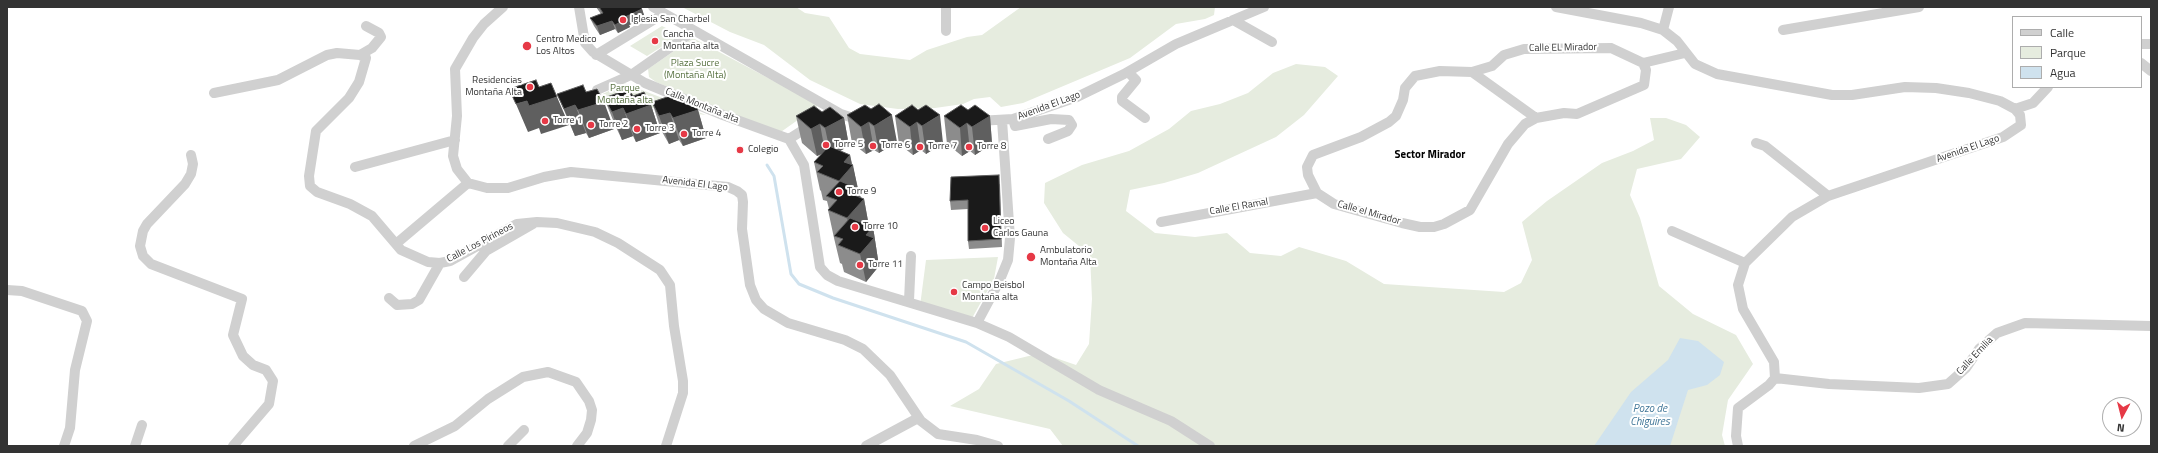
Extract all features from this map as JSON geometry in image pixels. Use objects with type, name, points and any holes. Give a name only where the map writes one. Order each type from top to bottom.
[{"type":"street","points":[[397,243],[468,183],[456,169],[453,156],[457,116],[456,69],[458,60],[484,24],[503,7]]},
{"type":"street","name":"Calle Montaña alta","points":[[579,7],[586,43],[596,55],[630,75],[723,115],[789,139]]},
{"type":"street","points":[[653,7],[827,114],[871,122]]},
{"type":"street","points":[[946,7],[946,31]]},
{"type":"street","name":"Avenida El Lago","points":[[971,122],[1013,119],[1077,97],[1128,72],[1176,44],[1264,7]]},
{"type":"street","points":[[1556,7],[1641,23],[1663,30],[1677,42],[1695,64],[1717,74],[1832,95],[1852,95],[1905,87],[1936,88],[1968,93],[2000,101],[2015,109],[2033,103],[2047,88]]},
{"type":"street","points":[[1663,30],[1669,7]]},
{"type":"street","points":[[1783,30],[1919,7]]},
{"type":"street","points":[[596,55],[663,14]]},
{"type":"street","points":[[1233,20],[1272,42]]},
{"type":"street","points":[[214,93],[278,80],[327,55],[336,52],[360,55],[372,48],[381,37],[379,33],[366,26]]},
{"type":"street","points":[[597,90],[630,75],[694,31]]},
{"type":"street","name":"Calle EL Mirador","points":[[1472,72],[1492,66],[1504,55],[1524,49],[1611,48],[1640,60],[1644,64]]},
{"type":"street","points":[[1317,193],[1308,175],[1307,168],[1313,155],[1361,136],[1389,122],[1396,116],[1403,100],[1405,88],[1415,76],[1440,71],[1472,72],[1536,118],[1564,113],[1577,114],[1644,86],[1646,70],[1644,64],[1685,53]]},
{"type":"street","name":"Calle Los Pirineos","points":[[360,55],[366,58],[359,82],[349,98],[316,131],[310,186],[317,192],[350,204],[372,216],[397,243],[401,250],[412,257],[428,262],[440,263],[450,261],[517,224],[536,222],[556,223],[595,232],[618,243],[660,270],[670,286],[674,326],[683,381],[683,393],[666,446]]},
{"type":"street","points":[[2142,64],[2151,71]]},
{"type":"street","points":[[1128,72],[1136,80],[1122,97],[1122,101],[1145,118]]},
{"type":"street","name":"Avenida El Lago","points":[[1744,263],[1792,217],[1828,196],[2003,137],[2021,125],[2020,115],[2015,109]]},
{"type":"street","points":[[827,114],[789,139],[804,165],[820,267],[827,275],[838,281],[909,301],[977,323],[1009,337],[1050,359],[1099,390],[1171,421],[1210,446]]},
{"type":"street","name":"Calle el Mirador","points":[[1317,193],[1334,204],[1402,223],[1420,227],[1434,227],[1444,224],[1462,216],[1470,210],[1508,144],[1525,124],[1536,118]]},
{"type":"street","points":[[1013,119],[1015,126],[1051,119],[1069,120],[1072,125],[1068,132],[1048,139]]},
{"type":"street","points":[[977,323],[999,282],[1008,260],[1010,238],[1002,120]]},
{"type":"street","points":[[354,167],[455,140]]},
{"type":"street","points":[[1756,143],[1765,146],[1828,196]]},
{"type":"street","points":[[191,155],[193,164],[188,179],[147,224],[143,231],[140,246],[143,256],[151,264],[238,296],[242,299],[233,335],[243,356],[254,365],[266,370],[273,382],[269,404],[233,446]]},
{"type":"street","name":"Avenida El Lago","points":[[468,183],[488,188],[508,188],[544,177],[571,172],[728,187],[737,191],[742,195],[743,202],[742,229],[750,285],[756,300],[764,309],[788,323],[845,340],[863,350],[890,375],[918,418],[938,434],[977,440],[998,446]]},
{"type":"street","name":"Calle El Ramal","points":[[1161,222],[1317,193]]},
{"type":"street","points":[[464,277],[486,251],[536,222]]},
{"type":"street","points":[[1672,231],[1744,263],[1738,285],[1743,309],[1774,362],[1775,378],[1738,408],[1736,436],[1738,446]]},
{"type":"street","points":[[909,301],[911,256]]},
{"type":"street","points":[[389,298],[397,305],[412,304],[419,300],[440,263]]},
{"type":"street","points":[[7,290],[22,290],[55,303],[82,311],[87,321],[75,370],[70,428],[64,446]]},
{"type":"street","name":"Calle Emilia","points":[[1775,378],[1829,384],[1919,388],[1948,384],[1966,368],[1979,349],[1997,333],[2025,323],[2151,326]]},
{"type":"street","points":[[414,446],[455,426],[488,399],[523,377],[548,372],[576,382],[589,401],[592,410],[591,420],[586,433],[577,446]]},
{"type":"street","points":[[866,446],[918,418]]},
{"type":"street","points":[[135,446],[142,425]]},
{"type":"street","points":[[508,446],[524,430]]},
{"type":"green space","points":[[682,7],[796,7],[805,13],[829,17],[849,48],[860,54],[910,60],[927,50],[967,37],[982,35],[1021,7],[1215,7],[1214,15],[1205,19],[1176,24],[1130,58],[1023,103],[1001,107],[990,97],[974,99],[963,104],[935,108],[898,109],[860,104],[810,80],[764,45],[730,32]]},
{"type":"green space","name":"Cancha Montaña alta","points":[[662,26],[680,35],[647,56],[630,46]]},
{"type":"green space","name":"Plaza Sucre (Montaña Alta)","points":[[693,38],[819,105],[778,134],[656,82],[649,77],[648,69]]},
{"type":"green space","points":[[1296,64],[1325,67],[1338,76],[1304,115],[1276,137],[1198,173],[1164,183],[1130,190],[1126,211],[1155,233],[1195,237],[1227,233],[1250,253],[1281,256],[1299,247],[1346,261],[1384,284],[1504,292],[1521,283],[1532,260],[1522,222],[1547,201],[1602,163],[1633,151],[1654,140],[1650,118],[1666,118],[1686,125],[1700,137],[1681,159],[1637,169],[1630,195],[1640,218],[1659,286],[1693,314],[1736,335],[1753,364],[1728,400],[1722,435],[1725,446],[1063,446],[1050,429],[950,406],[979,389],[996,364],[1041,353],[1076,365],[1089,344],[1092,299],[1090,255],[1063,233],[1044,203],[1045,183],[1082,165],[1129,151],[1169,129],[1191,111],[1220,104],[1248,93],[1273,73]]},
{"type":"green space","name":"Parque Montaña alta","points":[[624,83],[706,115],[591,100]]},
{"type":"green space","name":"Campo Beisbol Montaña alta","points":[[998,257],[994,279],[971,320],[920,306],[926,260]]},
{"type":"water","name":"Pozo de Chiguires","points":[[1680,338],[1698,341],[1724,362],[1720,375],[1707,385],[1688,390],[1670,446],[1594,446],[1631,392],[1668,360]]},
{"type":"building","points":[[599,7],[640,7],[642,9],[625,17],[627,18],[615,25],[612,21],[597,26],[590,18],[603,13]]},
{"type":"building","points":[[536,80],[539,87],[551,83],[557,97],[529,106],[527,101],[516,104],[509,89]]},
{"type":"building","points":[[583,85],[586,92],[597,89],[604,102],[578,110],[575,105],[564,109],[557,94]]},
{"type":"building","points":[[629,89],[633,96],[644,92],[651,105],[626,114],[623,108],[612,112],[604,98]]},
{"type":"building","points":[[676,94],[680,101],[691,97],[698,110],[673,118],[670,113],[659,116],[652,102]]},
{"type":"building","points":[[879,104],[892,115],[874,126],[869,122],[861,127],[847,115],[865,105],[871,109]]},
{"type":"building","points":[[912,105],[918,110],[926,105],[940,115],[922,126],[917,122],[910,127],[895,116]]},
{"type":"building","points":[[961,105],[968,110],[975,105],[990,116],[972,127],[967,123],[960,128],[944,116]]},
{"type":"building","points":[[814,106],[822,112],[830,107],[844,118],[825,128],[820,124],[811,129],[796,116]]},
{"type":"building","points":[[829,146],[850,155],[844,162],[853,165],[839,181],[817,172],[823,166],[814,162]]},
{"type":"building","name":"Liceo Carlos Gauna","points":[[999,175],[1001,239],[968,241],[968,200],[950,201],[951,177]]},
{"type":"building","points":[[840,181],[859,189],[854,195],[864,199],[847,218],[828,210],[837,200],[826,196]]},
{"type":"building","points":[[850,218],[873,227],[866,235],[874,238],[860,254],[838,245],[843,239],[834,236]]},
{"type":"waterway","points":[[767,165],[774,176],[791,274],[799,284],[833,298],[966,342],[1069,401],[1138,446]]},
{"type":"place","name":"Iglesia San Charbel","points":[[623,20]]},
{"type":"place","name":"Cancha Montaña alta","points":[[655,41]]},
{"type":"place","name":"Centro Medico Los Altos","points":[[527,46]]},
{"type":"place","name":"Residencias Montaña Alta","points":[[530,87]]},
{"type":"place","name":"Torre 1","points":[[545,121]]},
{"type":"place","name":"Torre 2","points":[[591,125]]},
{"type":"place","name":"Torre 3","points":[[637,129]]},
{"type":"place","name":"Torre 4","points":[[684,134]]},
{"type":"place","name":"Torre 5","points":[[826,145]]},
{"type":"place","name":"Torre 6","points":[[873,146]]},
{"type":"place","name":"Torre 7","points":[[920,147]]},
{"type":"place","name":"Torre 8","points":[[969,147]]},
{"type":"place","name":"Colegio","points":[[740,150]]},
{"type":"place","name":"Torre 9","points":[[839,192]]},
{"type":"place","name":"Torre 10","points":[[855,227]]},
{"type":"place","name":"Liceo Carlos Gauna","points":[[985,228]]},
{"type":"place","name":"Ambulatorio Montaña Alta","points":[[1031,257]]},
{"type":"place","name":"Torre 11","points":[[860,265]]},
{"type":"place","name":"Campo Beisbol Montaña alta","points":[[954,292]]},
{"type":"district","name":"Sector Mirador","points":[[1430,155]]}]
